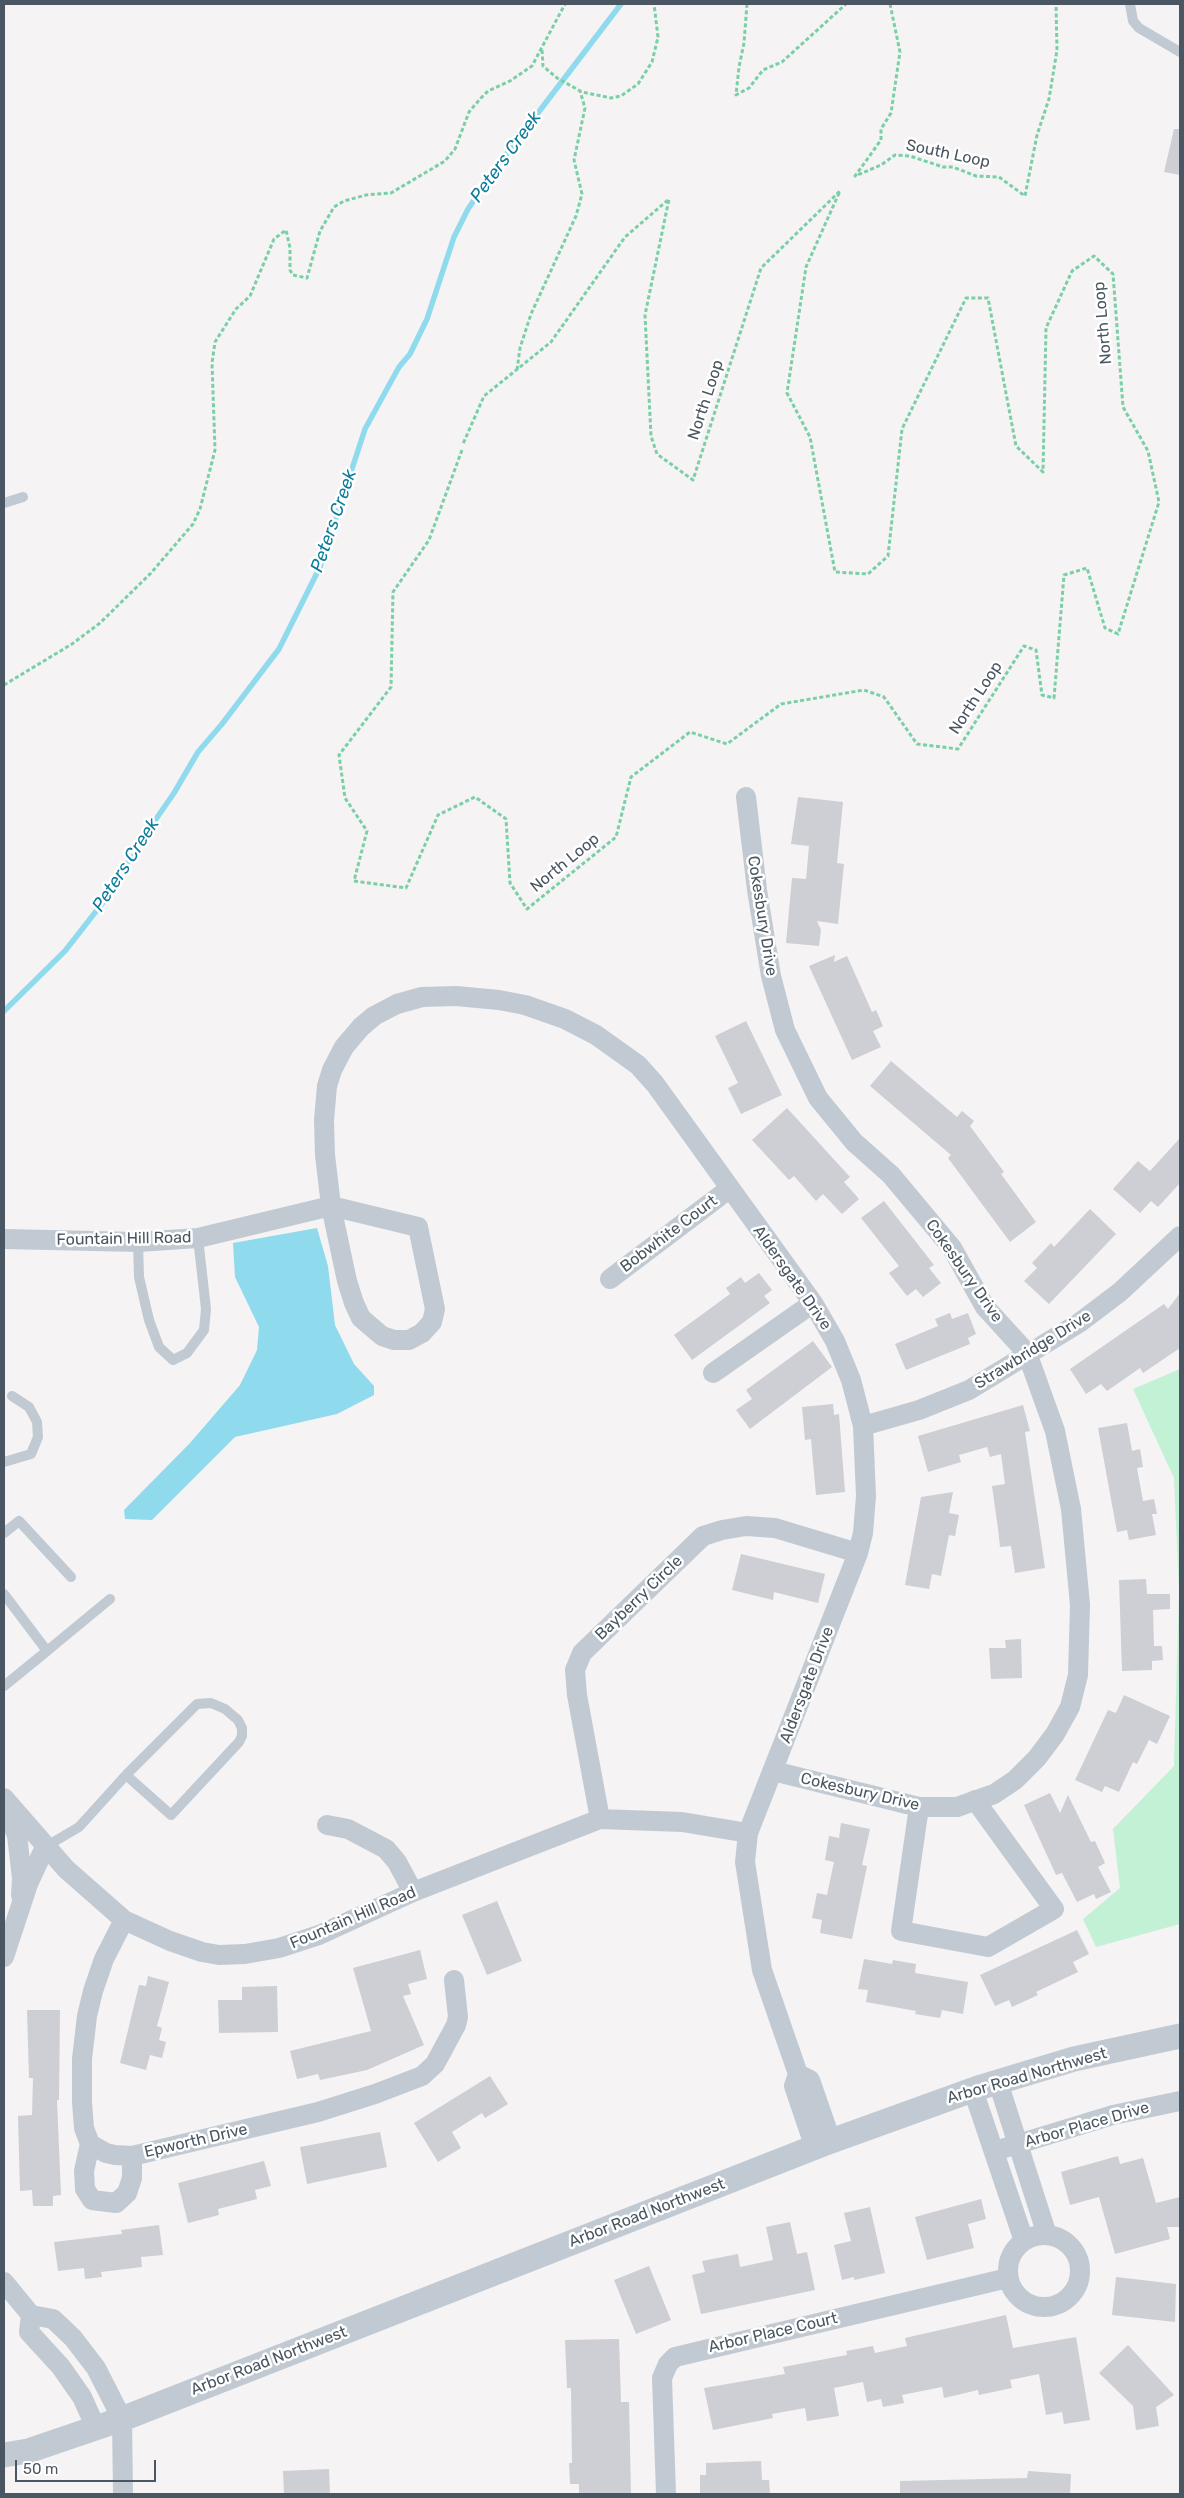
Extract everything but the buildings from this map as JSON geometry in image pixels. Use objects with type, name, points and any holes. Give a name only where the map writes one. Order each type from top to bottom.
[{"type":"street","name":"Cokesbury Drive","points":[[746,797],[756,890],[771,976],[785,1030],[818,1098],[854,1142],[891,1175],[952,1248],[985,1307],[1026,1353],[1055,1431],[1071,1510],[1080,1605],[1078,1675],[1070,1707],[1055,1734],[1037,1758],[1015,1780],[994,1794],[957,1806],[919,1807],[772,1772]]},
{"type":"street","name":"Aldersgate Drive","points":[[331,1206],[418,1226],[435,1308],[432,1322],[422,1333],[409,1340],[394,1340],[382,1336],[361,1318],[354,1303],[347,1281],[331,1206],[324,1155],[324,1120],[327,1086],[332,1070],[344,1047],[368,1022],[397,1004],[422,997],[456,996],[525,1005],[565,1019],[596,1035],[638,1065],[655,1084],[813,1303],[838,1349],[851,1380],[863,1426],[866,1496],[863,1533],[858,1553],[748,1833],[745,1862],[760,1962],[798,2074],[794,2086],[811,2136],[823,2144]]},
{"type":"street","name":"Bobwhite Court","points":[[610,1279],[729,1189]]},
{"type":"street","name":"Fountain Hill Road","points":[[4,1239],[138,1242],[198,1238],[331,1206]]},
{"type":"street","name":"Strawbridge Drive","points":[[863,1426],[919,1410],[969,1390],[1026,1353],[1079,1323],[1120,1292],[1180,1236]]},
{"type":"street","points":[[713,1373],[813,1303]]},
{"type":"street","name":"Bayberry Circle","points":[[600,1819],[577,1695],[576,1670],[582,1653],[703,1536],[746,1526],[775,1528],[858,1553]]},
{"type":"street","name":"Fountain Hill Road","points":[[4,1798],[66,1869],[124,1920],[202,1952],[219,1955],[245,1954],[279,1948],[320,1934],[414,1892],[600,1819],[682,1822],[748,1833]]},
{"type":"street","points":[[919,1807],[901,1931],[988,1947],[1054,1909],[975,1800]]},
{"type":"street","points":[[4,1805],[16,1835],[22,1878],[21,1907]]},
{"type":"street","points":[[327,1825],[348,1829],[386,1849],[397,1862],[414,1892]]},
{"type":"street","points":[[4,1957],[21,1907],[45,1847]]},
{"type":"street","points":[[124,1920],[104,1959],[87,2016],[82,2059],[84,2128],[90,2144],[84,2170],[85,2189],[92,2200],[116,2203],[128,2193],[132,2178],[132,2156]]},
{"type":"street","name":"Epworth Drive","points":[[90,2144],[106,2153],[132,2156],[318,2112],[375,2094],[422,2076],[440,2057],[456,2025],[458,2017],[454,1980]]},
{"type":"street","name":"Arbor Road Northwest","points":[[4,2455],[28,2451],[122,2419],[823,2144],[973,2090],[1074,2059],[1180,2036]]},
{"type":"street","points":[[998,2082],[1047,2235]]},
{"type":"street","points":[[973,2090],[1024,2241]]},
{"type":"street","name":"Arbor Place Drive","points":[[994,2151],[1113,2115],[1180,2101]]},
{"type":"street","points":[[1047,2235],[1059,2238],[1069,2245],[1079,2260],[1080,2278],[1076,2290],[1068,2299],[1058,2306],[1045,2308],[1023,2301],[1015,2293],[1008,2278],[1010,2259],[1015,2249],[1024,2241],[1035,2236],[1047,2235]]},
{"type":"street","name":"Arbor Place Court","points":[[666,2494],[662,2378],[668,2364],[675,2357],[1008,2278]]},
{"type":"street","points":[[4,2282],[31,2315],[53,2319],[73,2338],[93,2364],[122,2419],[123,2494]]},
{"type":"street","points":[[31,2315],[29,2332],[69,2378],[82,2397],[96,2428]]},
{"type":"street","points":[[69,2378],[93,2364]]},
{"type":"lane","points":[[1130,4],[1133,20],[1139,28],[1180,52]]},
{"type":"lane","points":[[4,503],[23,497]]},
{"type":"lane","points":[[138,1242],[139,1277],[149,1320],[159,1347],[173,1360],[187,1353],[204,1330],[206,1309],[198,1238]]},
{"type":"lane","points":[[4,1462],[31,1454],[38,1438],[37,1422],[30,1407],[12,1396]]},
{"type":"lane","points":[[4,1533],[19,1521],[71,1577]]},
{"type":"lane","points":[[4,1594],[47,1651]]},
{"type":"lane","points":[[4,1686],[110,1599]]},
{"type":"lane","points":[[45,1847],[79,1827],[126,1775],[197,1704],[211,1703],[225,1708],[238,1720],[242,1728],[240,1742],[171,1815],[126,1775]]},
{"type":"path","points":[[4,685],[72,644],[100,623],[151,573],[193,524],[200,509],[215,450],[212,363],[215,342],[236,310],[250,296],[274,239],[286,230],[290,248],[290,270],[293,275],[306,278],[320,231],[334,207],[344,201],[366,195],[391,193],[435,169],[455,150],[466,118],[480,99],[488,91],[510,81],[532,66],[565,4]]},
{"type":"path","points":[[542,49],[543,66],[557,78],[582,92],[611,98],[621,96],[638,84],[652,62],[658,37],[654,4]]},
{"type":"path","points":[[747,4],[744,43],[738,67],[736,95],[749,88],[763,70],[782,62],[846,4]]},
{"type":"path","name":"South Loop","points":[[890,4],[900,52],[891,112],[881,130],[881,140],[855,176],[881,165],[895,155],[910,156],[943,167],[953,167],[976,176],[999,177],[1025,196],[1037,135],[1049,99],[1058,50],[1056,4]]},
{"type":"path","points":[[516,370],[530,314],[576,216],[582,194],[574,160],[585,108],[580,91]]},
{"type":"path","name":"North Loop","points":[[462,450],[430,540],[393,592],[391,687],[339,756],[345,798],[367,831],[354,881],[406,888],[438,815],[475,797],[506,819],[510,884],[527,910],[616,838],[631,777],[690,732],[727,744],[781,704],[864,690],[884,697],[916,744],[958,749],[1024,646],[1036,650],[1042,695],[1054,698],[1064,576],[1087,568],[1105,628],[1118,634],[1159,502],[1148,451],[1122,407],[1113,274],[1094,256],[1072,271],[1046,328],[1042,472],[1016,446],[988,298],[966,298],[902,429],[888,556],[868,574],[835,572],[810,437],[787,393],[806,267],[840,192],[761,268],[693,480],[657,454],[651,436],[645,315],[669,199],[625,237],[551,342],[484,396],[463,444]]},
{"type":"green space","points":[[1180,1369],[1180,1924],[1096,1947],[1083,1919],[1120,1888],[1113,1829],[1174,1766],[1179,1591],[1174,1478],[1133,1389]]},
{"type":"water","points":[[317,1228],[328,1266],[335,1325],[354,1364],[374,1386],[374,1395],[337,1414],[235,1437],[152,1520],[125,1519],[124,1510],[190,1443],[240,1385],[257,1350],[259,1327],[235,1277],[233,1243]]},
{"type":"waterway","name":"Peters Creek","points":[[4,1011],[65,951],[108,896],[122,869],[134,855],[198,752],[222,724],[279,649],[320,567],[365,429],[399,367],[410,354],[427,319],[454,237],[468,209],[496,168],[621,4]]}]
